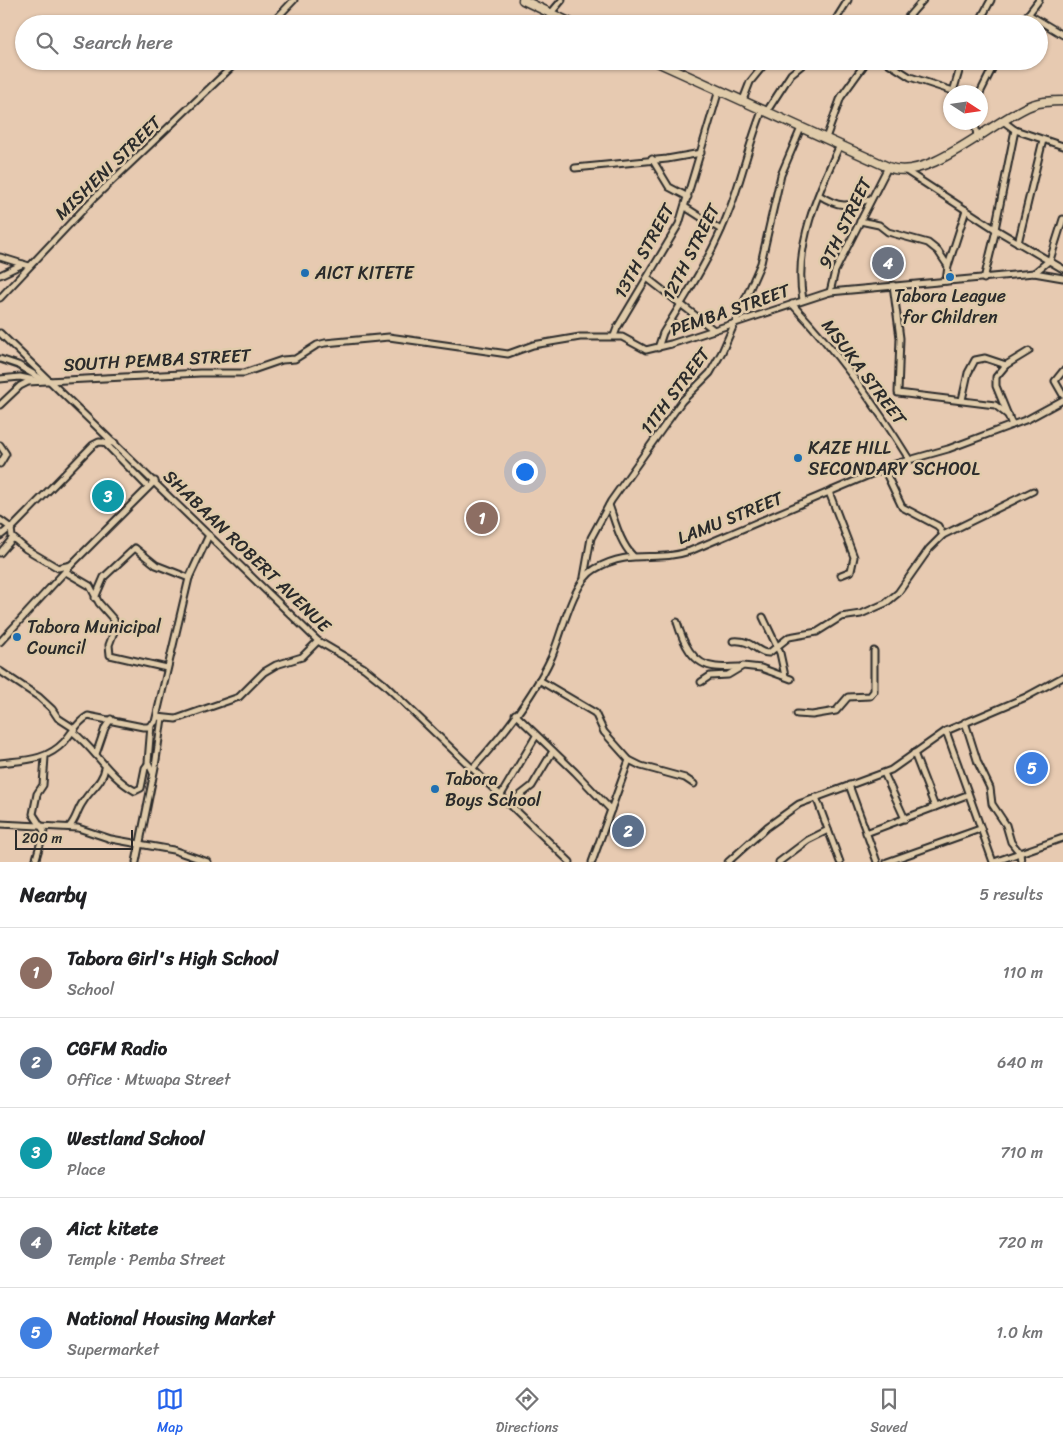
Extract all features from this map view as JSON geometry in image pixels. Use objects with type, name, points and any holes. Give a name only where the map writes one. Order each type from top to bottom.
[{"type":"highway","points":[[523,0],[555,15]]},
{"type":"highway","points":[[675,70],[888,167],[906,171],[935,161],[1033,104],[1063,101]]},
{"type":"street","points":[[280,15],[294,0]]},
{"type":"street","points":[[551,13],[562,0]]},
{"type":"street","points":[[839,15],[848,0]]},
{"type":"street","points":[[910,15],[923,0]]},
{"type":"street","points":[[983,15],[991,0]]},
{"type":"street","points":[[1028,14],[1039,0]]},
{"type":"street","points":[[1048,26],[1063,35]]},
{"type":"street","name":"MISHENI STREET","points":[[0,298],[127,165],[228,70]]},
{"type":"street","points":[[743,100],[750,82],[760,70]]},
{"type":"street","name":"12TH STREET","points":[[658,348],[661,337],[721,230],[733,198],[746,151],[765,110],[797,70]]},
{"type":"street","points":[[826,138],[841,96],[860,70]]},
{"type":"street","points":[[899,70],[910,77],[943,88]]},
{"type":"street","points":[[957,85],[960,70]]},
{"type":"street","points":[[984,85],[992,70]]},
{"type":"street","name":"13TH STREET","points":[[614,336],[671,238],[685,207],[719,90]]},
{"type":"street","points":[[1003,121],[1015,130],[1063,146]]},
{"type":"street","name":"11TH STREET","points":[[584,577],[592,538],[609,505],[682,401],[710,373],[761,264],[783,169],[801,128]]},
{"type":"street","points":[[976,130],[976,137]]},
{"type":"street","points":[[984,279],[996,230],[1015,130]]},
{"type":"street","points":[[1018,243],[1043,140]]},
{"type":"street","points":[[803,300],[800,282],[803,246],[819,195],[840,145]]},
{"type":"street","points":[[575,168],[701,153]]},
{"type":"street","points":[[652,160],[669,187],[688,197]]},
{"type":"street","name":"9TH STREET","points":[[830,292],[835,272],[888,167]]},
{"type":"street","points":[[906,171],[996,230],[1063,269]]},
{"type":"street","points":[[819,195],[829,202],[842,205],[858,205],[871,199]]},
{"type":"street","points":[[685,207],[721,230]]},
{"type":"street","points":[[946,281],[948,266],[966,210]]},
{"type":"street","points":[[1034,273],[1050,260],[1063,219]]},
{"type":"street","points":[[860,221],[879,226],[888,232],[928,243],[938,251],[948,266]]},
{"type":"street","points":[[0,257],[29,266]]},
{"type":"street","points":[[0,275],[23,264]]},
{"type":"street","name":"PEMBA STREET","points":[[410,340],[508,354],[528,346],[568,338],[614,336],[626,338],[641,348],[658,348],[830,292],[1034,273],[1063,278]]},
{"type":"street","points":[[647,278],[714,330]]},
{"type":"street","points":[[893,285],[900,338],[898,393],[995,405],[1009,416]]},
{"type":"street","name":"MSUKA STREET","points":[[792,304],[837,353],[882,414],[909,459]]},
{"type":"street","name":"SHABAAN ROBERT AVENUE","points":[[0,333],[43,380],[115,443],[318,641],[369,672],[474,768],[570,862]]},
{"type":"street","name":"SOUTH PEMBA STREET","points":[[0,379],[106,380],[200,372],[244,373],[278,361],[295,359],[319,344],[384,337],[410,340]]},
{"type":"street","points":[[1012,425],[995,382],[998,372],[1029,351]]},
{"type":"street","points":[[962,400],[968,373],[975,360],[985,358],[1006,365]]},
{"type":"street","points":[[0,359],[18,365],[43,380]]},
{"type":"street","points":[[1063,371],[1055,381],[1063,395]]},
{"type":"street","points":[[0,404],[20,386],[43,380]]},
{"type":"street","name":"LAMU STREET","points":[[584,577],[593,569],[632,556],[678,555],[909,459],[948,449],[1012,425],[1063,400]]},
{"type":"street","points":[[0,536],[11,528],[93,445],[104,442],[115,443]]},
{"type":"street","points":[[104,442],[148,487]]},
{"type":"street","points":[[0,445],[6,454],[0,464]]},
{"type":"street","points":[[884,469],[902,507],[938,526],[943,535]]},
{"type":"street","points":[[0,642],[71,565],[155,481]]},
{"type":"street","points":[[733,641],[749,642],[764,653],[769,653],[789,637],[820,631],[840,616],[861,614],[886,603],[898,593],[928,549],[943,535],[1033,491]]},
{"type":"street","points":[[829,492],[854,557],[851,571],[841,576]]},
{"type":"street","points":[[609,505],[614,523],[627,550],[632,556]]},
{"type":"street","points":[[0,520],[11,528],[13,538],[24,548],[56,567],[71,565]]},
{"type":"street","points":[[136,862],[153,773],[167,668],[189,578],[209,535]]},
{"type":"street","points":[[0,552],[13,538]]},
{"type":"street","points":[[95,598],[104,577],[135,548],[156,565],[189,578]]},
{"type":"street","points":[[66,572],[87,584],[95,598],[115,623],[115,629],[109,644],[110,655],[167,668]]},
{"type":"street","points":[[474,768],[539,680],[552,656],[584,577]]},
{"type":"street","points":[[763,617],[778,646],[785,676]]},
{"type":"street","points":[[677,622],[685,646],[699,660],[715,667],[750,666],[760,668],[791,679]]},
{"type":"street","points":[[0,763],[46,757],[64,742],[88,716],[143,726],[151,725],[160,718],[176,719],[239,697],[264,672],[276,665],[302,657],[318,641]]},
{"type":"street","points":[[798,714],[812,715],[839,710],[848,697],[870,696],[874,691],[874,651]]},
{"type":"street","points":[[701,682],[708,676],[728,674],[740,667]]},
{"type":"street","points":[[0,671],[39,697],[52,709],[58,718],[74,730],[111,774],[137,792],[141,788],[145,768],[148,764],[151,725]]},
{"type":"street","points":[[728,862],[785,812],[848,784],[884,773],[896,767],[914,752],[946,731],[1026,697],[1063,678]]},
{"type":"street","points":[[539,680],[595,713],[604,732],[629,760],[641,766],[685,778],[694,784]]},
{"type":"street","points":[[515,714],[611,810]]},
{"type":"street","points":[[96,754],[105,728],[111,719]]},
{"type":"street","points":[[965,722],[978,763],[990,788],[993,808],[1006,825],[1011,842],[1020,853],[1021,862]]},
{"type":"street","points":[[946,731],[967,795],[994,862],[1063,840]]},
{"type":"street","points":[[501,795],[536,736]]},
{"type":"street","points":[[509,804],[532,786],[553,751]]},
{"type":"street","points":[[914,752],[935,807]]},
{"type":"street","points":[[35,862],[44,831],[33,814],[37,794],[43,785],[46,757]]},
{"type":"street","points":[[592,862],[629,760]]},
{"type":"street","points":[[148,764],[153,773]]},
{"type":"street","points":[[69,827],[74,821],[82,802],[103,777],[105,768]]},
{"type":"street","points":[[884,773],[905,819]]},
{"type":"street","points":[[103,777],[111,774]]},
{"type":"street","points":[[848,784],[877,862]]},
{"type":"street","points":[[866,833],[967,795]]},
{"type":"street","points":[[816,797],[840,862]]},
{"type":"street","points":[[0,824],[69,827],[181,852],[208,862]]},
{"type":"street","points":[[887,862],[980,829]]},
{"type":"street","points":[[779,862],[808,840],[828,830]]},
{"type":"place","name":"Aict kitete","points":[[888,263]]},
{"type":"place","name":"AICT KITETE","points":[[305,273]]},
{"type":"place","name":"Tabora League for Children","points":[[950,277]]},
{"type":"place","name":"KAZE HILL SECONDARY SCHOOL","points":[[798,458]]},
{"type":"place","name":"Westland School","points":[[108,496]]},
{"type":"place","name":"Tabora Girl's High School","points":[[482,518]]},
{"type":"place","name":"Tabora Municipal Council","points":[[17,637]]},
{"type":"place","name":"National Housing Market","points":[[1032,768]]},
{"type":"place","name":"Tabora Boys School","points":[[435,789]]},
{"type":"place","name":"CGFM Radio","points":[[628,831]]}]
